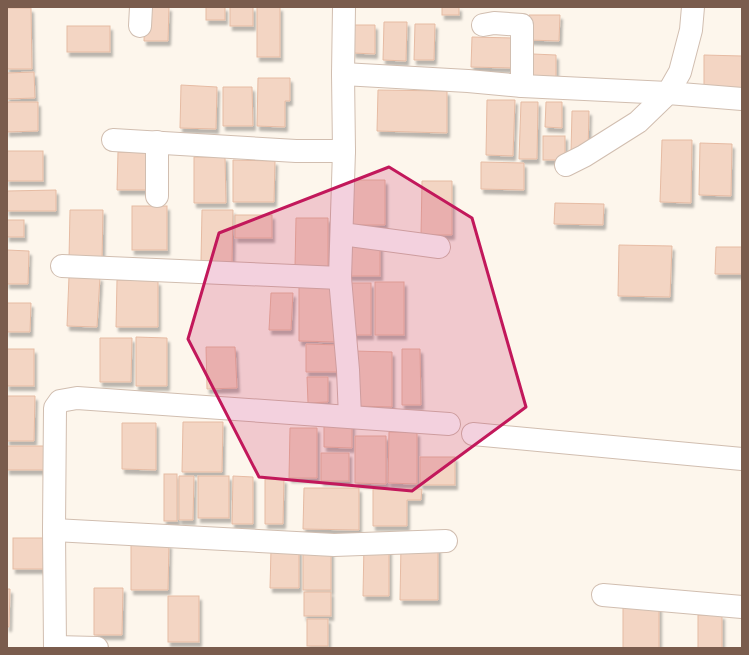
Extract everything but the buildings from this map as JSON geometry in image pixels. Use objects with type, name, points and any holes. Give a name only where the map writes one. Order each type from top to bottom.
[{"type":"street","points":[[344,7],[344,151],[340,278],[348,370],[350,417]]},
{"type":"street","points":[[566,165],[584,156],[638,122],[668,93],[680,72],[691,30],[693,7]]},
{"type":"street","points":[[483,25],[494,22],[522,25],[522,86]]},
{"type":"street","points":[[343,74],[468,81],[522,86],[668,93],[742,99]]},
{"type":"street","points":[[113,140],[296,150],[344,151]]},
{"type":"street","points":[[156,142],[157,196]]},
{"type":"street","points":[[342,234],[439,247]]},
{"type":"street","points":[[62,266],[340,278]]},
{"type":"street","points":[[97,648],[55,647],[55,408],[60,401],[77,398],[449,424]]},
{"type":"street","points":[[474,434],[742,459]]},
{"type":"street","points":[[54,530],[334,545],[446,541]]},
{"type":"street","points":[[603,595],[742,607]]},
{"type":"highlighted area","points":[[389,167],[472,218],[526,407],[412,491],[259,477],[188,339],[219,233]]}]
